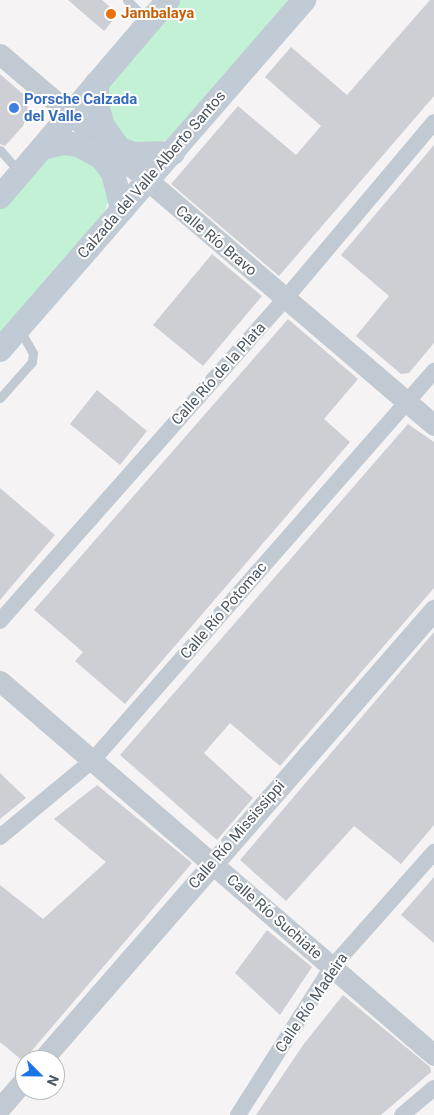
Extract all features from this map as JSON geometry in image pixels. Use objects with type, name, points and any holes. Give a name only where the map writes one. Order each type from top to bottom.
[{"type":"main road","points":[[0,197],[168,0]]},
{"type":"main road","name":"Calzada del Valle Alberto Santos","points":[[0,350],[304,0]]},
{"type":"main road","points":[[97,83],[97,105],[103,126],[120,149],[148,155],[173,153]]},
{"type":"main road","points":[[42,148],[64,143],[78,145],[102,158],[113,173],[122,210]]},
{"type":"street","name":"Calle Río Bravo","points":[[0,54],[147,182],[434,425]]},
{"type":"street","name":"Calle Río de la Plata","points":[[0,621],[285,299],[434,122]]},
{"type":"street","name":"Calle Río Potomac","points":[[0,837],[92,761],[434,371]]},
{"type":"street","name":"Calle Río Mississippi","points":[[51,1050],[434,610]]},
{"type":"street","name":"Calle Río Suchiate","points":[[0,681],[434,1055]]},
{"type":"street","name":"Calle Río Madeira","points":[[238,1115],[332,968],[434,852]]},
{"type":"street","points":[[402,1115],[434,1088]]},
{"type":"street","points":[[0,1108],[15,1091]]},
{"type":"lane","points":[[127,0],[149,22]]},
{"type":"lane","points":[[0,150],[20,173]]},
{"type":"lane","points":[[0,398],[32,362],[32,353],[19,328]]},
{"type":"green space","points":[[175,0],[290,0],[172,138],[148,146],[126,140],[108,125],[104,82]]},
{"type":"green space","points":[[44,154],[92,155],[111,194],[102,219],[0,336],[0,205]]},
{"type":"building","points":[[68,0],[102,0],[118,14],[104,31]]},
{"type":"building","points":[[430,0],[434,0],[434,96],[279,276],[171,184],[238,106],[296,155],[321,126],[265,77],[291,47],[347,95]]},
{"type":"building","name":"Porsche Calzada del Valle","points":[[0,74],[24,95],[29,111],[23,126],[5,146],[0,144]]},
{"type":"building","points":[[434,145],[434,343],[409,373],[401,374],[356,336],[389,296],[341,255]]},
{"type":"building","points":[[212,254],[262,296],[203,366],[153,325]]},
{"type":"building","points":[[288,319],[358,379],[324,419],[350,442],[125,704],[75,661],[83,652],[34,610]]},
{"type":"building","points":[[97,390],[147,431],[120,465],[70,424]]},
{"type":"building","points":[[408,424],[434,442],[434,588],[280,766],[230,723],[204,753],[253,798],[217,840],[120,755]]},
{"type":"building","points":[[0,488],[55,535],[0,600]]},
{"type":"building","points":[[434,632],[434,825],[401,864],[354,826],[286,901],[240,860]]},
{"type":"building","points":[[0,773],[26,798],[0,819]]},
{"type":"building","points":[[97,785],[192,863],[32,1050],[15,1050],[15,1054],[0,1042],[0,885],[43,919],[106,862],[54,819]]},
{"type":"building","points":[[434,877],[434,943],[401,915]]},
{"type":"building","points":[[267,930],[312,967],[280,1015],[235,973]]},
{"type":"building","points":[[343,995],[430,1067],[431,1072],[381,1115],[256,1115],[303,1045]]},
{"type":"place","name":"Jambalaya","points":[[111,14]]},
{"type":"place","name":"Porsche Calzada del Valle","points":[[14,108]]}]
